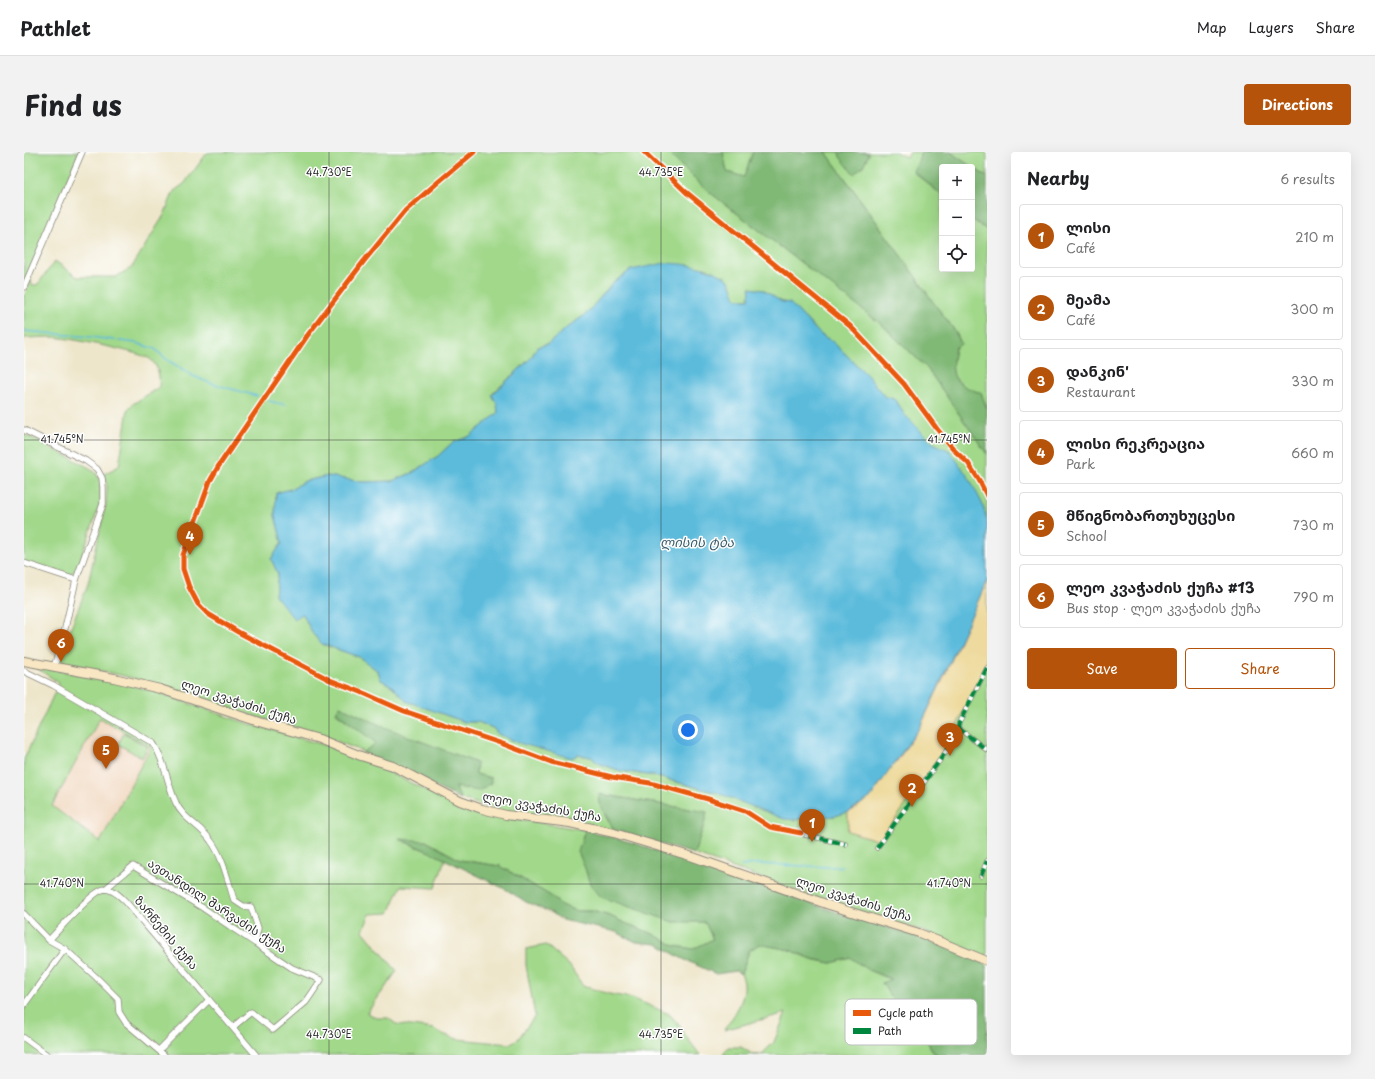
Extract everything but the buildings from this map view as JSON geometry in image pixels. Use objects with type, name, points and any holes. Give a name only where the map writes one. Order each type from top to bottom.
[{"type":"main road","name":"ლეო კვაჭაძის ქუჩა","points":[[24,661],[114,678],[160,689],[259,722],[319,739],[361,756],[393,766],[460,801],[482,809],[506,815],[575,824],[620,834],[693,857],[829,905],[919,933],[987,961]]},
{"type":"street","points":[[24,287],[82,152]]},
{"type":"street","points":[[474,152],[437,182],[405,211],[364,260],[303,342],[218,468],[210,481],[183,555],[183,569],[194,598],[208,614],[238,632],[330,680],[404,711],[551,762],[612,777],[665,787],[745,811],[770,827],[845,844]]},
{"type":"street","points":[[644,152],[686,192],[850,326],[904,384],[944,437],[968,463],[987,496]]},
{"type":"street","points":[[24,430],[86,461],[97,469],[102,478],[103,504],[76,580],[54,667]]},
{"type":"street","points":[[24,563],[76,580]]},
{"type":"street","points":[[878,848],[946,752],[987,668]]},
{"type":"street","points":[[24,672],[53,686],[153,743],[161,759],[176,804],[186,818],[210,839],[216,849],[234,900],[243,906],[251,907],[258,928],[255,942]]},
{"type":"street","points":[[958,728],[987,750]]},
{"type":"street","points":[[981,876],[987,861]]},
{"type":"street","name":"ავთანდილ შარვაძის ქუჩა","points":[[105,889],[133,866],[203,908],[292,968],[321,980],[306,1002],[273,1030],[251,1012],[233,1027]]},
{"type":"street","points":[[49,940],[98,891],[105,889]]},
{"type":"street","name":"ზარწემის ქუჩა","points":[[105,889],[118,894],[126,902],[256,1055]]},
{"type":"street","points":[[24,914],[49,940],[64,949],[114,994],[118,999],[119,1012],[126,1023],[164,1055]]},
{"type":"street","points":[[24,1005],[64,949]]},
{"type":"street","points":[[159,1050],[209,1000]]},
{"type":"street","points":[[24,1038],[47,1055]]},
{"type":"shaded area","points":[[100,717],[151,747],[101,842],[52,806]]},
{"type":"green space","points":[[24,152],[79,152],[24,285]]},
{"type":"green space","points":[[667,152],[708,191],[881,324],[927,368],[987,454],[987,520],[982,503],[950,452],[933,443],[904,414],[896,400],[884,396],[868,376],[833,342],[820,334],[790,303],[782,302],[763,290],[750,288],[749,299],[737,299],[734,295],[731,283],[727,278],[706,268],[631,270],[614,282],[585,315],[569,326],[548,344],[537,347],[531,358],[492,394],[497,404],[498,413],[470,436],[452,443],[438,456],[412,473],[392,481],[362,482],[328,476],[305,481],[294,488],[276,493],[275,516],[282,543],[271,559],[278,574],[275,595],[303,614],[312,633],[322,644],[359,657],[378,671],[381,680],[392,686],[406,701],[465,722],[478,722],[493,728],[498,734],[572,758],[577,755],[591,757],[598,763],[621,771],[654,776],[718,793],[795,820],[835,816],[848,812],[848,831],[880,841],[946,748],[987,663],[987,957],[923,931],[827,901],[694,854],[707,812],[599,794],[605,816],[614,830],[507,812],[461,799],[454,787],[491,778],[476,774],[340,706],[336,713],[377,743],[364,752],[319,734],[263,719],[162,685],[103,671],[62,664],[60,655],[88,584],[106,503],[107,488],[104,474],[119,466],[128,409],[159,387],[159,376],[155,365],[150,359],[135,353],[68,339],[52,337],[24,338],[24,297],[31,278],[32,286],[38,284],[55,261],[77,277],[116,277],[132,267],[164,215],[174,191],[184,184],[207,153]]},
{"type":"green space","points":[[667,152],[723,152],[727,172],[744,177],[753,152],[826,152],[958,337],[961,344],[955,348],[953,373],[955,378],[964,386],[981,393],[987,409],[987,454],[927,368],[881,324],[708,191]]},
{"type":"green space","points":[[723,152],[753,152],[744,177],[727,172]]},
{"type":"green space","points":[[826,152],[839,152],[840,157],[869,154],[864,152],[896,152],[907,158],[910,152],[921,152],[913,172],[939,193],[939,272],[975,272],[975,221],[987,230],[987,409],[981,393],[966,388],[954,377],[952,365],[955,348],[961,343],[958,336]]},
{"type":"green space","points":[[839,152],[864,152],[869,154],[863,166],[854,174],[840,157]]},
{"type":"green space","points":[[921,152],[950,152],[968,164],[939,164],[939,193],[913,171]]},
{"type":"green space","points":[[950,152],[987,152],[987,177],[975,169],[975,164],[968,164]]},
{"type":"green space","points":[[975,169],[987,177],[987,230],[975,221]]},
{"type":"green space","points":[[24,434],[90,468],[96,473],[100,481],[101,501],[78,567],[76,571],[68,575],[24,562]]},
{"type":"green space","points":[[34,666],[109,680],[153,691],[246,723],[328,746],[378,767],[461,807],[493,815],[585,830],[585,868],[590,884],[692,922],[705,922],[713,940],[693,949],[675,946],[651,933],[610,916],[592,911],[576,911],[561,905],[551,896],[500,866],[460,860],[426,841],[405,842],[445,859],[435,888],[401,886],[389,913],[370,914],[363,931],[397,971],[367,1013],[376,1018],[388,1018],[396,1024],[434,1029],[440,1033],[457,1039],[509,1044],[518,1039],[535,1016],[526,965],[526,949],[546,945],[569,965],[583,986],[609,994],[632,998],[669,1014],[681,1027],[700,1055],[24,1055],[24,759],[59,683]],"holes":[[[100,718],[151,747],[100,842],[52,806]]]},
{"type":"green space","points":[[340,706],[382,726],[477,763],[476,774],[491,778],[491,783],[479,791],[455,787],[461,799],[362,753],[376,743],[336,712]]},
{"type":"green space","points":[[124,733],[148,747],[142,758],[118,744]]},
{"type":"green space","points":[[599,794],[707,812],[694,854],[614,830],[600,805]]},
{"type":"green space","points":[[585,830],[634,843],[845,915],[906,933],[951,949],[987,965],[987,1055],[939,1055],[933,1052],[929,1045],[977,1045],[977,999],[892,999],[882,983],[891,979],[868,970],[851,958],[831,963],[812,959],[790,950],[759,944],[749,951],[741,974],[736,971],[716,974],[681,958],[657,944],[636,942],[616,932],[562,920],[552,913],[526,902],[507,890],[432,853],[399,839],[426,841],[460,860],[500,866],[551,896],[561,905],[576,911],[592,911],[610,916],[651,933],[675,946],[693,949],[713,939],[705,922],[673,922],[601,897],[590,884],[578,852]]},
{"type":"green space","points":[[759,944],[790,950],[812,959],[831,963],[851,958],[868,970],[892,980],[897,999],[845,999],[845,1045],[929,1045],[933,1052],[939,1055],[761,1055],[774,1042],[786,1013],[724,1030],[737,1010],[743,996],[744,981],[741,974],[749,951]]},
{"type":"green space","points":[[728,1047],[741,1047],[754,1055],[723,1055]]},
{"type":"sand","points":[[987,580],[987,663],[946,748],[880,841],[848,831],[848,812],[859,806],[897,761],[920,727]]},
{"type":"water","name":"ლისის ტბა","points":[[665,263],[685,264],[710,270],[723,276],[730,282],[737,299],[749,299],[750,288],[763,290],[782,302],[790,303],[820,334],[833,342],[868,376],[884,396],[896,400],[904,414],[933,443],[950,451],[969,478],[982,503],[987,520],[987,580],[979,599],[920,727],[870,798],[848,812],[835,816],[795,820],[784,819],[718,793],[654,776],[621,771],[598,763],[591,757],[577,755],[572,758],[519,743],[498,734],[493,728],[478,722],[465,722],[406,701],[392,686],[381,680],[378,671],[359,657],[322,644],[312,633],[303,614],[294,619],[275,595],[278,574],[271,559],[282,543],[275,515],[276,493],[294,488],[305,481],[328,476],[362,482],[392,481],[412,473],[438,456],[452,443],[470,436],[498,413],[497,404],[492,395],[531,358],[537,347],[548,344],[569,326],[585,315],[614,282],[631,270]]},
{"type":"waterway","points":[[24,331],[136,343],[155,349],[166,359],[193,376],[210,383],[257,396]]},
{"type":"waterway","points":[[269,401],[286,405]]},
{"type":"waterway","points":[[741,866],[755,864],[831,867],[842,866]]},
{"type":"marked path","points":[[877,848],[950,746],[957,732],[959,723],[987,668]]},
{"type":"marked path","points":[[958,728],[987,750]]},
{"type":"marked path","points":[[797,833],[845,844]]},
{"type":"marked path","points":[[981,876],[987,861]]},
{"type":"cycle path","points":[[474,152],[405,211],[364,261],[307,336],[218,467],[210,481],[183,555],[183,569],[189,587],[198,604],[208,614],[238,632],[330,680],[404,711],[503,744],[551,762],[612,777],[650,783],[708,799],[745,811],[770,827],[801,833]]},
{"type":"cycle path","points":[[644,152],[686,192],[850,326],[904,384],[937,429],[956,452],[968,463],[987,496]]},
{"type":"place","name":"ლისი რეკრეაცია","points":[[190,555]]},
{"type":"place","name":"ლეო კვაჭაძის ქუჩა #13","points":[[61,662]]},
{"type":"place","name":"დანკინ'","points":[[950,756]]},
{"type":"place","name":"მწიგნობართუხუცესი","points":[[106,769]]},
{"type":"place","name":"მეამა","points":[[912,807]]},
{"type":"place","name":"ლისი","points":[[812,842]]}]
